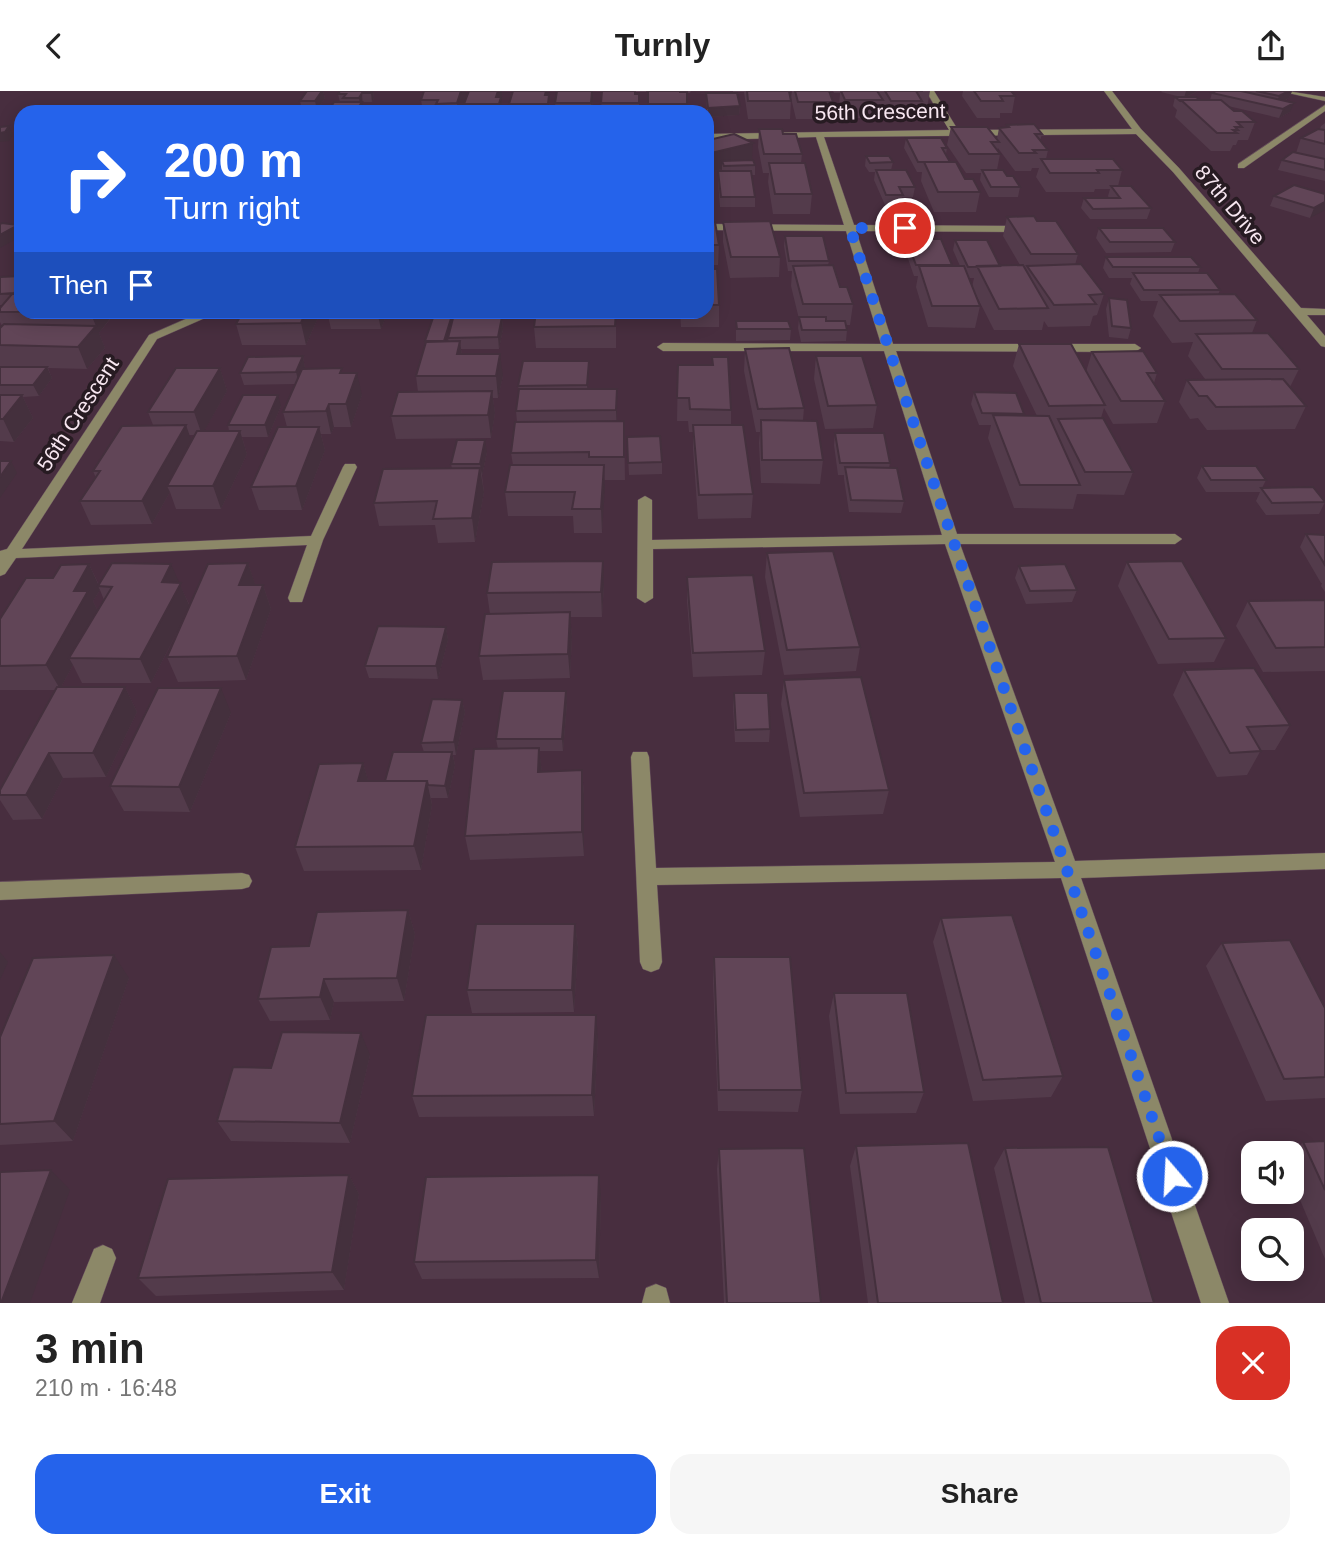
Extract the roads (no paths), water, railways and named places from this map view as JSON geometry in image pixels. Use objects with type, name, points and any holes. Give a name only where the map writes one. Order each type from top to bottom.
[{"type":"street","points":[[930,91],[955,133]]},
{"type":"street","name":"87th Drive","points":[[1108,91],[1138,131],[1176,170],[1325,343]]},
{"type":"street","points":[[1292,91],[1325,99]]},
{"type":"street","points":[[1241,166],[1325,107]]},
{"type":"street","name":"56th Crescent","points":[[714,137],[1138,131]]},
{"type":"street","points":[[819,134],[951,539],[1068,870],[1215,1303]]},
{"type":"street","points":[[714,227],[1044,229]]},
{"type":"street","points":[[1297,311],[1325,312]]},
{"type":"street","name":"56th Crescent","points":[[0,571],[6,554],[153,337],[194,319]]},
{"type":"street","points":[[663,347],[1135,348]]},
{"type":"street","points":[[296,598],[316,540],[350,467]]},
{"type":"street","points":[[645,500],[645,598]]},
{"type":"street","points":[[647,545],[951,539],[1175,539]]},
{"type":"street","points":[[6,554],[316,540]]},
{"type":"street","points":[[640,757],[652,962]]},
{"type":"street","points":[[648,877],[1068,870],[1325,862]]},
{"type":"street","points":[[0,891],[242,881]]},
{"type":"street","points":[[86,1303],[103,1258]]}]
